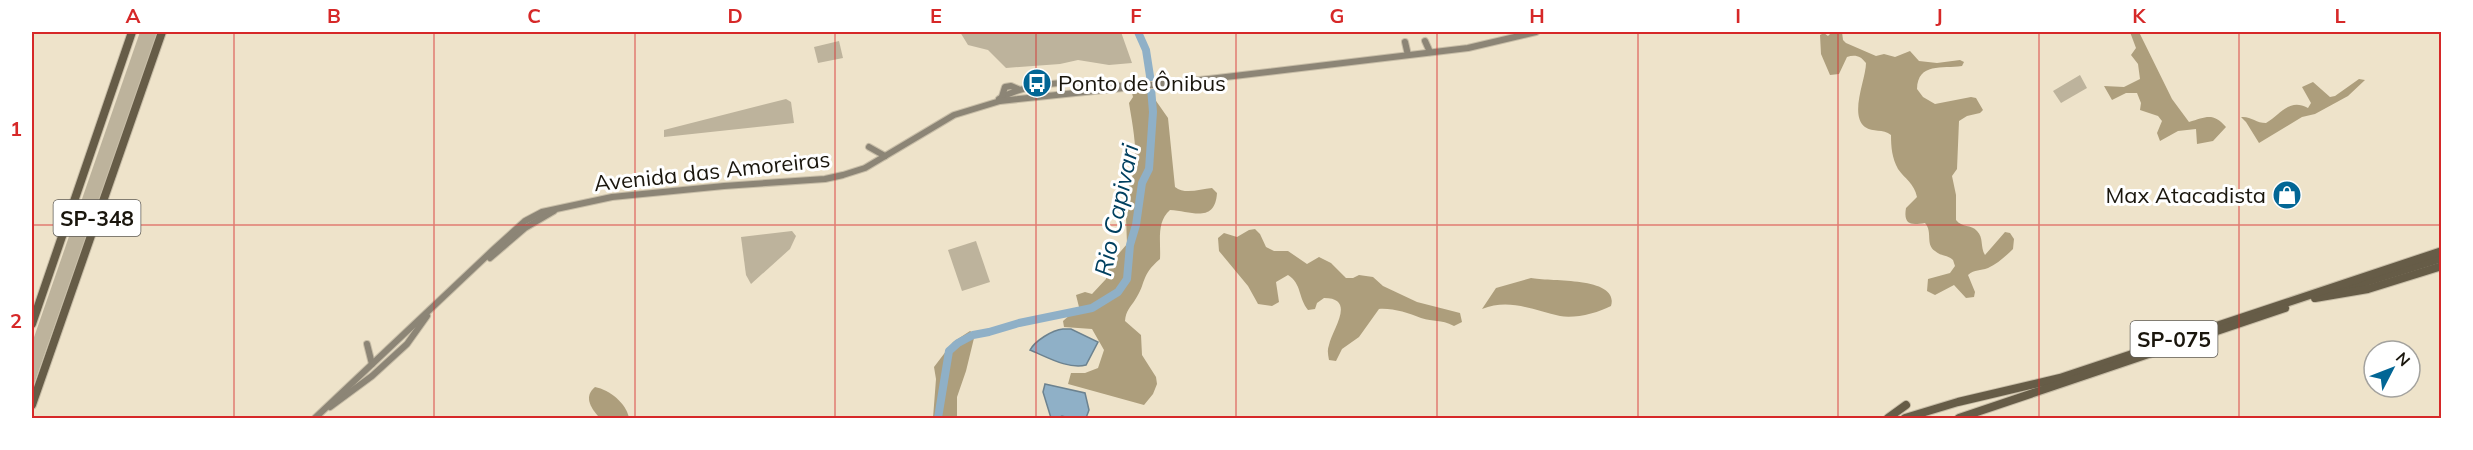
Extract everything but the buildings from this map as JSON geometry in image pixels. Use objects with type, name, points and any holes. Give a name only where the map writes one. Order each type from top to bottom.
[{"type":"highway","name":"SP-348","points":[[32,324],[132,32]]},
{"type":"highway","name":"SP-348","points":[[32,405],[162,32]]},
{"type":"highway","name":"SP-075","points":[[1905,418],[1958,402],[2060,378],[2442,249]]},
{"type":"highway","name":"SP-075","points":[[1959,418],[2315,298],[2442,258]]},
{"type":"highway","points":[[2315,298],[2368,289],[2442,266]]},
{"type":"highway","points":[[1888,418],[1906,405]]},
{"type":"highway","points":[[1965,418],[1977,413]]},
{"type":"main road","name":"Avenida das Amoreiras","points":[[1018,89],[1097,82],[1125,86],[1166,83],[1468,48],[1536,32]]},
{"type":"main road","points":[[1425,40],[1431,52]]},
{"type":"main road","points":[[1404,42],[1408,55]]},
{"type":"main road","points":[[999,100],[1005,87],[1011,86],[1018,89],[1018,98]]},
{"type":"main road","name":"Avenida das Amoreiras","points":[[317,417],[525,221],[536,214],[612,197],[825,179],[865,168],[954,115],[999,100],[1113,90],[1125,86]]},
{"type":"main road","points":[[869,147],[885,156]]},
{"type":"main road","name":"Avenida das Amoreiras","points":[[317,417],[372,376],[407,344],[430,313],[447,296],[508,243],[530,225],[559,208]]},
{"type":"main road","points":[[367,344],[372,364]]},
{"type":"shaded area","points":[[140,32],[158,32],[32,390],[32,343]]},
{"type":"shaded area","points":[[960,32],[1121,32],[1132,63],[1109,65],[1078,60],[1060,64],[1006,68],[988,50],[968,45]]},
{"type":"shaded area","points":[[1832,32],[1842,32],[1846,43],[1876,56],[1884,54],[1895,57],[1910,51],[1919,61],[1937,63],[1960,60],[1964,62],[1962,66],[1939,67],[1926,71],[1918,80],[1917,89],[1923,97],[1935,104],[1976,98],[1983,110],[1959,121],[1957,169],[1952,176],[1956,195],[1956,220],[1977,231],[1985,255],[2005,232],[2010,233],[2014,239],[2013,249],[2001,260],[1988,268],[1968,275],[1975,292],[1974,297],[1966,298],[1954,285],[1935,295],[1927,291],[1928,279],[1950,273],[1955,266],[1953,260],[1937,253],[1932,248],[1929,230],[1925,223],[1912,224],[1907,221],[1906,208],[1917,197],[1912,185],[1896,165],[1892,152],[1891,135],[1865,127],[1858,114],[1866,63],[1858,56],[1847,57],[1839,74],[1830,75],[1821,54],[1820,35],[1824,33],[1828,36]]},
{"type":"shaded area","points":[[2130,32],[2139,32],[2172,99],[2189,122],[2209,117],[2217,119],[2226,127],[2213,141],[2197,144],[2196,129],[2178,131],[2160,141],[2157,133],[2162,121],[2158,116],[2140,110],[2141,103],[2137,93],[2126,93],[2112,100],[2104,86],[2124,87],[2140,79],[2138,64],[2131,55],[2136,48]]},
{"type":"shaded area","points":[[839,41],[843,58],[818,63],[814,47]]},
{"type":"shaded area","points":[[2080,75],[2087,88],[2061,103],[2053,91]]},
{"type":"shaded area","points":[[2359,79],[2365,80],[2348,96],[2315,114],[2302,117],[2259,143],[2241,117],[2266,123],[2290,106],[2301,105],[2308,108],[2311,103],[2302,87],[2313,82],[2330,97]]},
{"type":"shaded area","points":[[1147,88],[1168,118],[1175,187],[1183,191],[1212,188],[1217,193],[1212,209],[1207,212],[1170,210],[1166,215],[1160,233],[1160,259],[1146,275],[1139,294],[1126,314],[1125,321],[1141,335],[1142,355],[1156,377],[1157,384],[1153,394],[1144,405],[1068,384],[1071,373],[1085,373],[1098,368],[1104,350],[1092,329],[1064,327],[1063,321],[1079,307],[1076,295],[1085,292],[1092,294],[1106,279],[1109,265],[1127,244],[1126,218],[1120,214],[1135,166],[1129,103],[1133,97],[1131,89]]},
{"type":"shaded area","points":[[786,99],[791,102],[794,123],[664,137],[664,130]]},
{"type":"shaded area","points":[[1255,229],[1266,247],[1274,251],[1288,251],[1307,264],[1319,257],[1331,263],[1346,278],[1359,275],[1373,277],[1383,286],[1417,302],[1460,313],[1462,322],[1454,326],[1400,311],[1379,309],[1359,337],[1342,349],[1336,361],[1329,360],[1328,347],[1340,316],[1339,303],[1334,299],[1324,298],[1317,303],[1315,309],[1308,310],[1296,283],[1288,275],[1276,282],[1279,302],[1272,306],[1258,304],[1248,286],[1219,251],[1218,238],[1224,233],[1237,237]]},
{"type":"shaded area","points":[[792,231],[796,236],[790,249],[751,284],[746,275],[741,237]]},
{"type":"shaded area","points":[[976,241],[990,282],[962,291],[948,250]]},
{"type":"shaded area","points":[[1531,278],[1594,285],[1611,296],[1611,306],[1593,313],[1572,317],[1511,305],[1482,309],[1496,288]]},
{"type":"shaded area","points":[[970,331],[975,334],[957,397],[957,418],[933,418],[936,379],[934,367],[953,342]]},
{"type":"shaded area","points":[[595,387],[617,398],[625,407],[629,418],[600,418],[589,401],[590,394]]},
{"type":"water","points":[[1063,329],[1071,329],[1098,342],[1086,365],[1072,366],[1030,350],[1044,336]]},
{"type":"water","points":[[1045,384],[1085,393],[1089,410],[1086,418],[1062,416],[1051,418],[1043,392]]},
{"type":"waterway","name":"Rio Capivari","points":[[938,418],[949,351],[958,343],[973,335],[1092,308],[1118,292],[1127,279],[1130,245],[1136,225],[1142,183],[1149,169],[1153,112],[1146,50],[1138,32]]},
{"type":"place","name":"Ponto de Ônibus","points":[[1037,83]]},
{"type":"place","name":"Max Atacadista","points":[[2287,195]]}]
